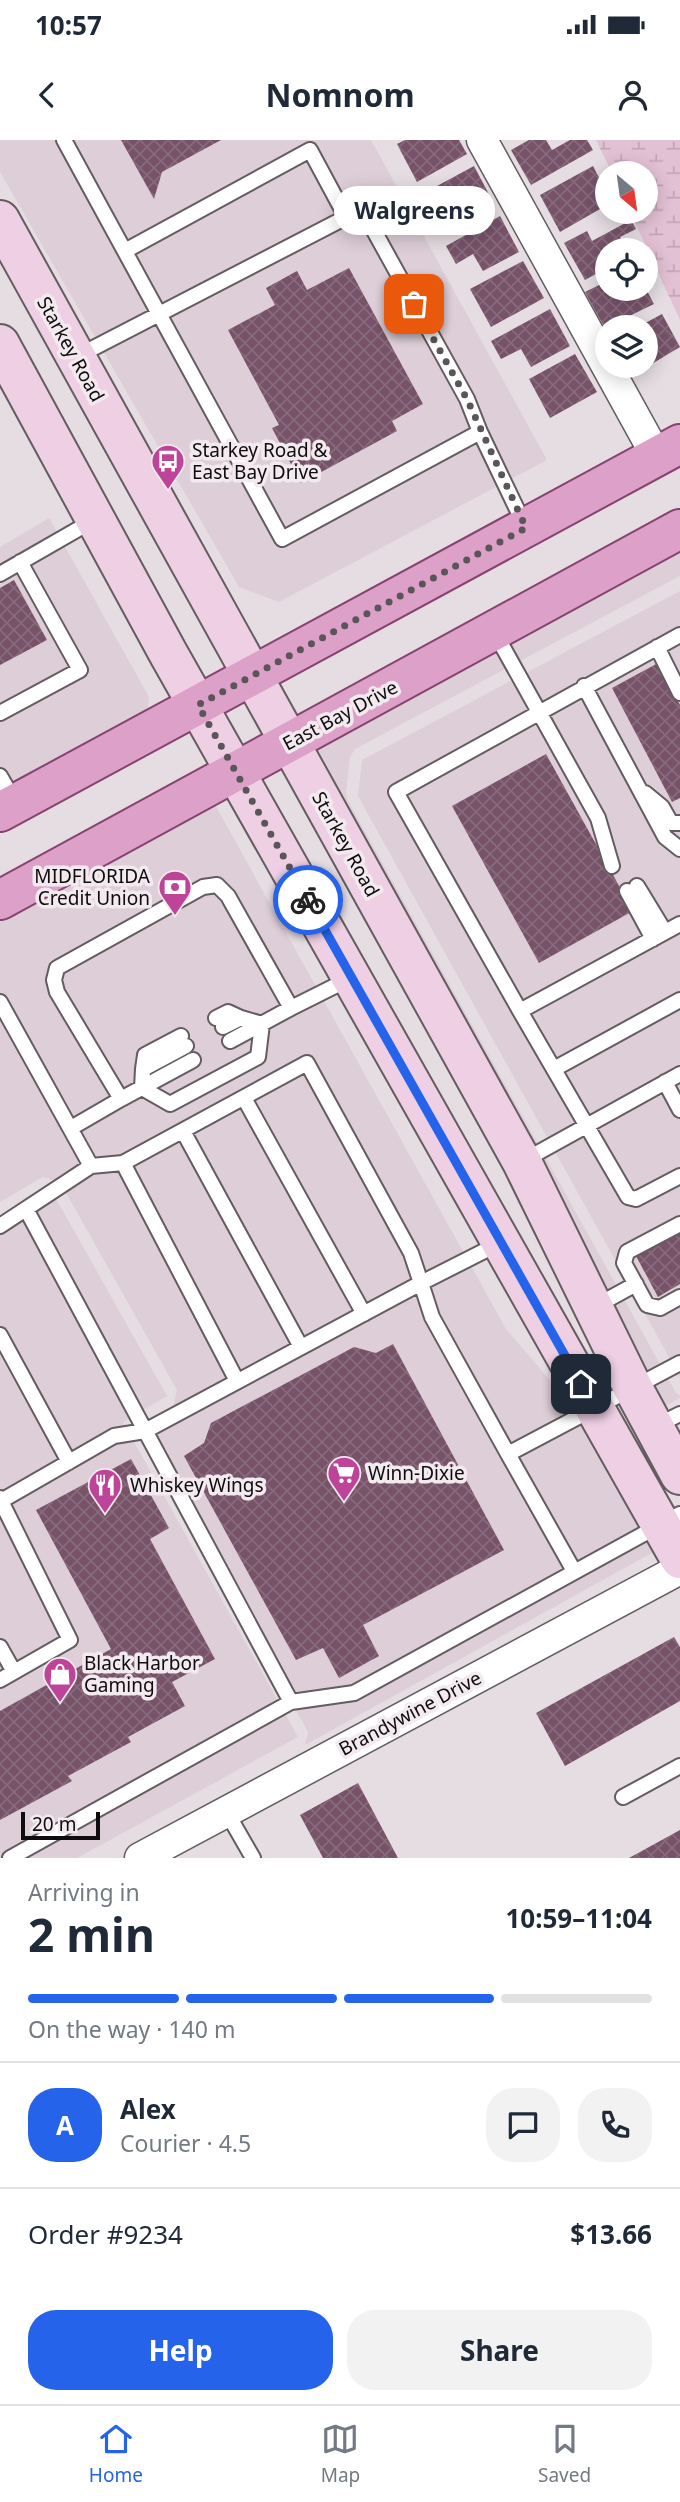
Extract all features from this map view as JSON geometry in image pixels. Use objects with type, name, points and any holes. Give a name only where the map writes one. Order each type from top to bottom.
[{"type":"main road","name":"Starkey Road","points":[[0,220],[522,1162],[633,1388],[667,1420],[680,1475]]},
{"type":"main road","points":[[0,344],[198,705],[594,1408],[670,1519],[680,1559]]},
{"type":"main road","points":[[5,797],[198,705],[668,451]]},
{"type":"main road","name":"East Bay Drive","points":[[0,900],[679,531]]},
{"type":"street","points":[[482,140],[668,451]]},
{"type":"street","name":"Brandywine Drive","points":[[140,1858],[680,1569]]},
{"type":"lane","points":[[64,140],[282,539],[480,432]]},
{"type":"lane","points":[[125,251],[310,150],[346,217]]},
{"type":"lane","points":[[76,358],[362,209],[467,399],[526,528]]},
{"type":"lane","points":[[0,573],[95,520]]},
{"type":"lane","points":[[0,713],[80,670],[20,562]]},
{"type":"lane","points":[[494,632],[598,818],[605,841],[618,863]]},
{"type":"lane","points":[[680,654],[676,637],[396,792],[628,1197],[636,1199],[680,1175]]},
{"type":"lane","points":[[656,647],[680,693]]},
{"type":"lane","points":[[584,687],[665,837],[680,849]]},
{"type":"lane","points":[[638,788],[662,807],[677,827]]},
{"type":"lane","points":[[121,1100],[57,992],[54,980],[57,968],[203,887],[217,885],[228,896],[291,1008]]},
{"type":"lane","points":[[632,889],[659,936]]},
{"type":"lane","points":[[520,1012],[680,924]]},
{"type":"lane","points":[[230,1041],[352,977]]},
{"type":"lane","points":[[554,1069],[680,1000]]},
{"type":"lane","points":[[0,1002],[91,1166]]},
{"type":"lane","points":[[219,1023],[241,1017],[262,1024]]},
{"type":"lane","points":[[142,1088],[170,1104],[236,1069],[258,1057],[262,1024]]},
{"type":"lane","points":[[142,1088],[145,1055],[183,1041]]},
{"type":"lane","points":[[71,1128],[193,1060]]},
{"type":"lane","points":[[0,1226],[91,1166],[123,1163],[307,1063],[411,1253],[432,1317],[574,1571]]},
{"type":"lane","points":[[522,1162],[680,1074]]},
{"type":"lane","points":[[665,1083],[680,1110]]},
{"type":"lane","points":[[244,1098],[364,1314]]},
{"type":"lane","points":[[183,1131],[301,1348]]},
{"type":"lane","points":[[123,1163],[237,1381]]},
{"type":"lane","points":[[26,1209],[291,1702]]},
{"type":"lane","points":[[680,1223],[627,1252],[624,1263],[647,1305],[660,1308],[680,1297]]},
{"type":"lane","points":[[0,1680],[70,1640],[1,1500],[114,1436],[145,1431],[501,1242]]},
{"type":"lane","points":[[593,1307],[636,1284]]},
{"type":"lane","points":[[0,1335],[69,1462]]},
{"type":"lane","points":[[508,1454],[680,1363]]},
{"type":"lane","points":[[10,1858],[291,1702],[354,1693],[670,1519]]},
{"type":"lane","points":[[0,1647],[14,1672]]},
{"type":"lane","points":[[623,1797],[680,1766]]},
{"type":"lane","points":[[226,1811],[253,1858]]},
{"type":"shaded area","points":[[0,140],[371,140],[547,460],[279,602],[239,587],[0,172]]},
{"type":"shaded area","points":[[49,518],[149,697],[147,716],[0,795],[0,547]]},
{"type":"shaded area","points":[[680,546],[680,576],[355,749],[350,757],[346,793],[348,801],[676,1393],[680,1395],[680,1398],[660,1409],[308,749]]},
{"type":"shaded area","points":[[680,591],[680,1377],[358,796],[362,760]]},
{"type":"shaded area","points":[[213,801],[506,1329],[578,1413],[659,1549],[305,1745],[308,1732],[140,1427],[173,1407],[177,1390],[60,1182],[43,1177],[0,1202],[0,918]]},
{"type":"shaded area","points":[[50,1188],[167,1396],[123,1422],[298,1737],[77,1858],[0,1858],[0,1217]]},
{"type":"green space","points":[[596,140],[680,140],[680,320],[658,272],[658,238],[642,238],[636,224],[658,224],[658,161],[606,161]]},
{"type":"building","points":[[121,140],[221,140],[162,172],[154,199]]},
{"type":"building","points":[[405,140],[459,140],[467,154],[417,182],[397,144]]},
{"type":"building","points":[[529,140],[546,140],[552,150],[570,140],[587,140],[593,150],[531,185],[511,150]]},
{"type":"building","points":[[474,166],[493,202],[469,214],[464,205],[427,225],[413,199]]},
{"type":"building","points":[[593,166],[595,170],[595,212],[560,232],[540,195]]},
{"type":"building","points":[[500,216],[519,252],[483,271],[473,254],[456,264],[446,246]]},
{"type":"building","points":[[624,224],[633,224],[636,229],[621,238],[598,238]]},
{"type":"building","points":[[587,231],[592,241],[595,239],[595,275],[585,280],[564,243]]},
{"type":"building","points":[[523,261],[544,298],[491,327],[470,289]]},
{"type":"building","points":[[349,268],[423,404],[392,421],[397,431],[301,483],[272,428],[279,425],[228,330],[275,305],[266,288],[297,271],[307,290]]},
{"type":"building","points":[[595,287],[595,301],[652,301],[654,304],[632,315],[598,315],[585,292]]},
{"type":"building","points":[[550,309],[570,346],[531,367],[521,349],[501,359],[491,341]]},
{"type":"building","points":[[662,314],[680,347],[658,360],[658,316]]},
{"type":"building","points":[[575,354],[597,392],[550,418],[529,379]]},
{"type":"building","points":[[14,580],[47,640],[0,665],[0,588]]},
{"type":"building","points":[[658,663],[680,705],[680,798],[672,802],[612,688]]},
{"type":"building","points":[[546,754],[633,911],[539,963],[452,806]]},
{"type":"building","points":[[680,1231],[680,1284],[658,1297],[636,1256]]},
{"type":"building","name":"Winn-Dixie","points":[[393,1344],[504,1550],[363,1625],[379,1656],[339,1678],[323,1648],[296,1660],[184,1456],[204,1443],[211,1423],[354,1347],[376,1353]]},
{"type":"building","points":[[131,1459],[169,1528],[150,1539],[215,1659],[172,1682],[185,1706],[128,1737],[131,1742],[68,1776],[72,1781],[0,1820],[0,1711],[111,1649],[36,1510]]},
{"type":"building","points":[[674,1637],[680,1647],[680,1701],[565,1766],[536,1713]]},
{"type":"building","points":[[358,1783],[398,1858],[323,1858],[300,1815]]},
{"type":"building","points":[[680,1830],[680,1858],[629,1858]]},
{"type":"way so far","points":[[308,900],[198,705],[526,528],[467,399],[414,304]]},
{"type":"place","name":"Walgreens","points":[[414,304]]},
{"type":"place","name":"Starkey Road & East Bay Drive","points":[[168,491]]},
{"type":"place","name":"MIDFLORIDA Credit Union","points":[[175,917]]},
{"type":"place","name":"Winn-Dixie","points":[[344,1503]]},
{"type":"place","name":"Whiskey Wings","points":[[105,1515]]},
{"type":"place","name":"Black Harbor Gaming","points":[[60,1704]]},
{"type":"route","points":[[308,900],[581,1384]]}]
